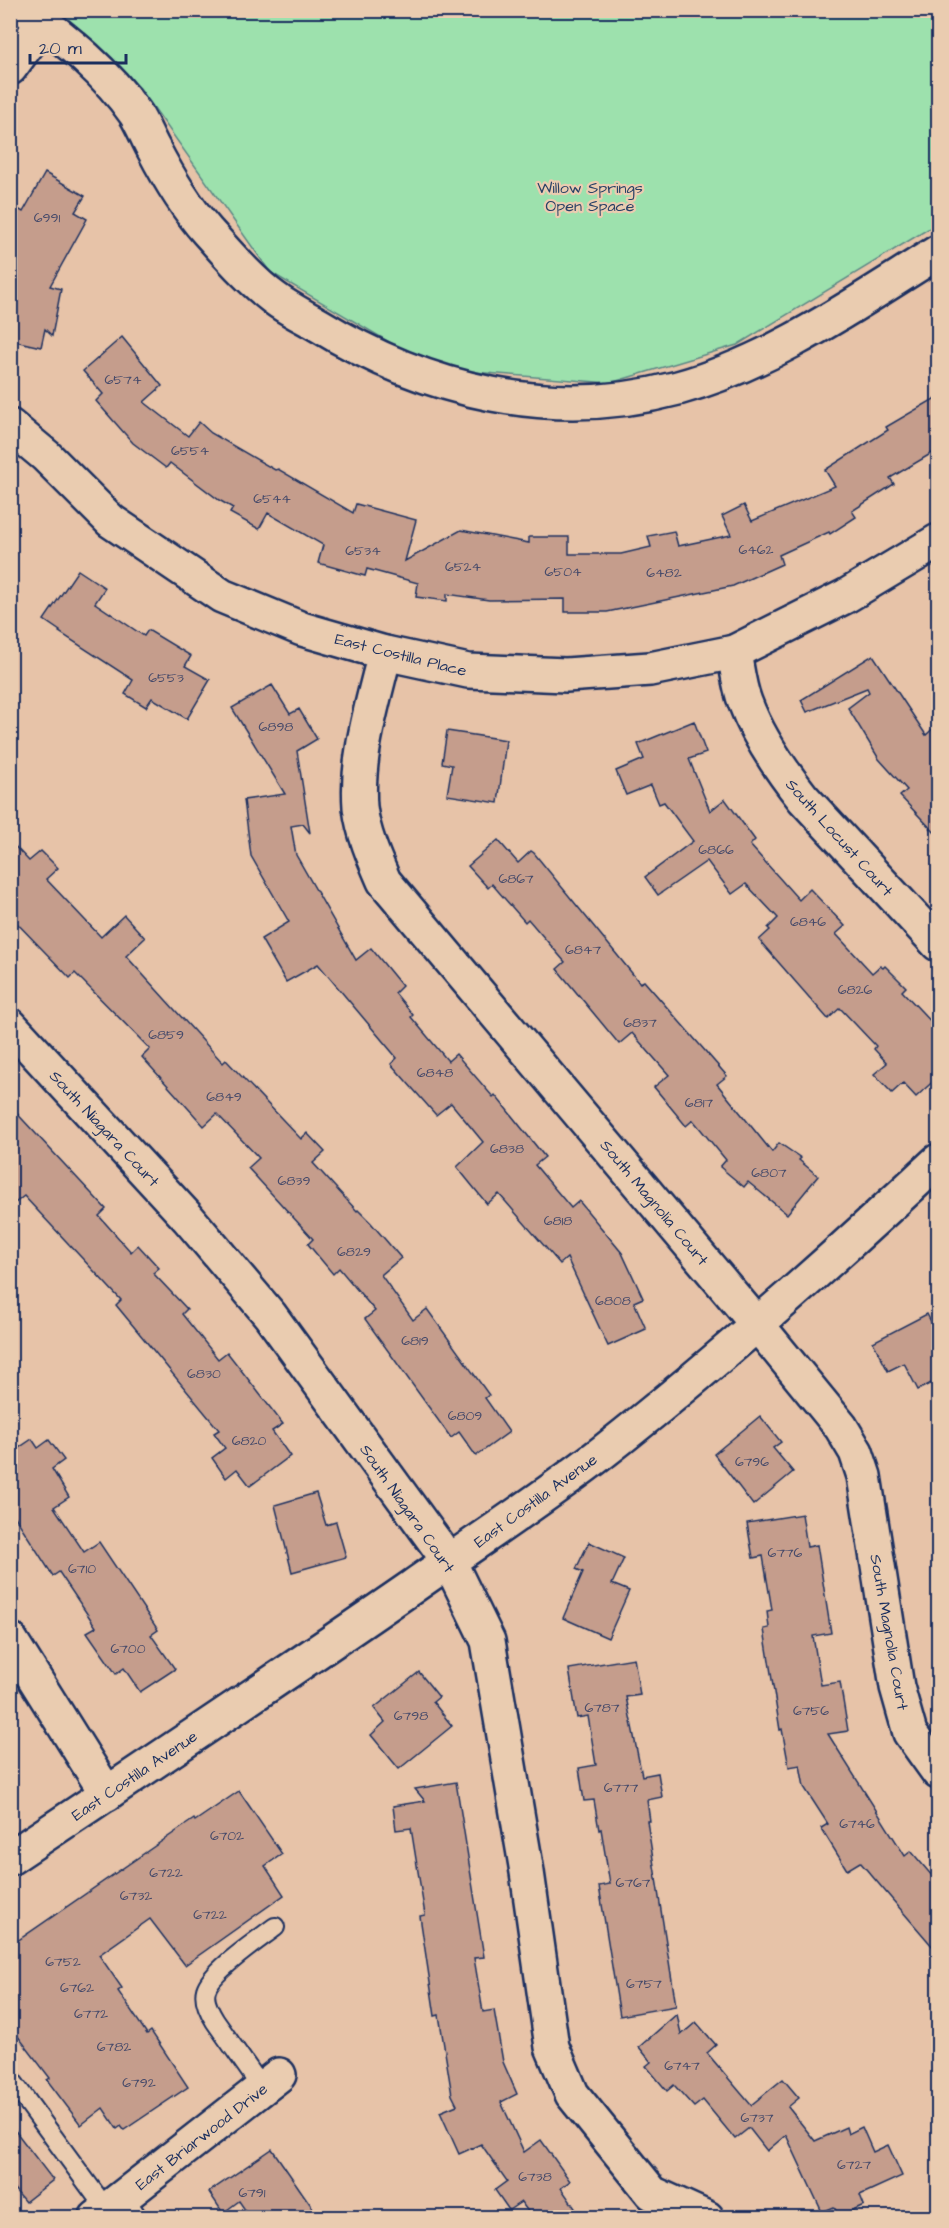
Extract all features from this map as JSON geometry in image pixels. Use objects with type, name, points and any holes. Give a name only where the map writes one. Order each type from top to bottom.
[{"type":"street","points":[[10,68],[35,17],[80,52],[112,83],[136,115],[174,185],[204,228],[242,270],[274,298],[357,349],[424,376],[505,397],[554,402],[595,401],[641,396],[679,387],[763,356],[939,252]]},
{"type":"street","name":"East Costilla Place","points":[[10,426],[46,456],[111,521],[222,596],[302,629],[385,653],[468,672],[566,675],[650,669],[734,652],[846,596],[939,541]]},
{"type":"street","name":"South Locust Court","points":[[734,652],[744,700],[753,722],[784,774],[803,798],[939,944]]},
{"type":"street","name":"South Magnolia Court","points":[[385,653],[361,755],[360,807],[369,848],[384,881],[841,1427],[856,1452],[864,1476],[897,1687],[910,1733],[939,1772]]},
{"type":"street","name":"South Niagara Court","points":[[10,1025],[188,1218],[270,1315],[449,1561],[488,1641],[527,1872],[552,2047],[572,2094],[652,2193],[707,2217]]},
{"type":"street","name":"East Costilla Avenue","points":[[10,1858],[302,1663],[602,1453],[686,1384],[863,1231],[939,1161]]},
{"type":"street","points":[[10,1639],[107,1794]]},
{"type":"street","name":"East Briarwood Drive","points":[[116,2210],[270,2082]]},
{"type":"lane","points":[[270,2082],[208,2009],[205,1992],[213,1976],[275,1927]]},
{"type":"lane","name":"East Briarwood Drive","points":[[10,2078],[116,2210]]},
{"type":"green space","name":"Willow Springs Open Space","points":[[49,11],[938,11],[938,223],[737,345],[610,383],[435,369],[270,272],[140,88]]},
{"type":"building","points":[[45,173],[85,196],[75,212],[87,219],[50,286],[61,289],[52,336],[45,329],[41,347],[10,340],[10,204],[23,212]]},
{"type":"building","points":[[122,337],[162,386],[144,402],[188,436],[199,422],[211,433],[353,513],[356,504],[416,520],[405,561],[461,530],[529,543],[529,537],[569,537],[569,554],[621,554],[651,547],[648,536],[674,531],[678,546],[731,535],[722,516],[744,505],[752,521],[835,486],[825,470],[888,430],[886,427],[939,396],[939,449],[890,478],[894,484],[852,511],[856,517],[830,534],[829,532],[779,555],[782,564],[733,586],[607,612],[565,612],[565,599],[489,600],[447,594],[447,601],[416,597],[418,583],[367,569],[365,576],[318,563],[323,545],[268,513],[259,529],[230,513],[233,508],[170,463],[166,468],[133,443],[96,401],[103,394],[83,371]]},
{"type":"building","points":[[78,570],[105,588],[95,603],[144,636],[148,630],[191,656],[185,666],[210,680],[187,719],[152,698],[146,707],[125,694],[133,680],[44,620]]},
{"type":"building","points":[[873,655],[926,735],[939,723],[939,837],[900,796],[907,790],[879,759],[848,708],[869,692],[867,688],[807,712],[801,700]]},
{"type":"building","points":[[272,685],[290,714],[299,709],[317,739],[297,751],[310,833],[303,824],[291,826],[296,855],[356,960],[371,948],[402,986],[395,993],[413,1015],[411,1017],[448,1061],[456,1054],[493,1097],[495,1095],[545,1157],[535,1165],[571,1208],[579,1201],[622,1253],[643,1298],[634,1302],[646,1329],[608,1346],[567,1258],[560,1264],[499,1194],[487,1204],[457,1167],[483,1142],[451,1103],[436,1115],[391,1064],[397,1058],[318,964],[286,982],[261,939],[289,922],[251,856],[244,800],[285,794],[232,708]]},
{"type":"building","points":[[694,721],[706,753],[689,759],[710,811],[725,799],[755,840],[750,845],[799,900],[810,889],[845,926],[836,934],[872,973],[880,966],[883,968],[885,966],[906,987],[902,991],[939,1030],[939,1076],[916,1097],[903,1083],[892,1093],[874,1074],[887,1063],[874,1049],[876,1046],[840,1008],[828,1019],[759,940],[778,918],[746,884],[732,894],[707,861],[658,895],[645,877],[693,841],[664,802],[659,804],[651,785],[626,795],[616,771],[644,759],[638,744]]},
{"type":"building","points":[[447,731],[506,740],[498,803],[447,795],[452,765],[442,763]]},
{"type":"building","points":[[498,840],[518,863],[531,851],[534,853],[640,983],[644,981],[727,1076],[717,1084],[772,1152],[779,1143],[801,1158],[799,1160],[818,1176],[787,1214],[748,1182],[744,1187],[720,1167],[726,1160],[693,1120],[686,1126],[654,1087],[669,1075],[632,1033],[619,1044],[557,969],[565,962],[528,919],[525,922],[492,884],[488,888],[468,866]]},
{"type":"building","points":[[10,841],[29,861],[41,851],[58,868],[46,879],[101,937],[124,915],[145,938],[126,956],[223,1063],[226,1060],[301,1139],[307,1133],[325,1152],[313,1163],[401,1258],[381,1275],[413,1320],[427,1309],[489,1395],[485,1398],[509,1432],[476,1456],[459,1432],[451,1438],[365,1319],[375,1311],[339,1268],[333,1274],[308,1244],[313,1239],[248,1168],[259,1158],[217,1114],[204,1126],[142,1057],[150,1049],[75,973],[70,978],[10,916]]},
{"type":"building","points":[[10,1106],[106,1209],[99,1216],[131,1252],[138,1245],[159,1268],[153,1273],[187,1309],[182,1314],[218,1359],[227,1352],[283,1424],[272,1431],[290,1456],[250,1486],[237,1469],[226,1478],[212,1458],[225,1448],[214,1433],[219,1430],[116,1305],[121,1300],[24,1196],[10,1207]]},
{"type":"building","points":[[927,1314],[939,1337],[939,1379],[918,1390],[904,1363],[888,1371],[873,1342]]},
{"type":"building","points":[[760,1416],[781,1442],[773,1448],[793,1472],[753,1505],[714,1454]]},
{"type":"building","points":[[32,1439],[38,1448],[49,1440],[64,1460],[52,1469],[69,1497],[54,1507],[84,1552],[99,1542],[158,1630],[151,1635],[175,1669],[140,1692],[124,1668],[116,1674],[87,1632],[96,1627],[59,1572],[53,1576],[10,1509],[10,1454]]},
{"type":"building","points":[[316,1493],[326,1525],[336,1522],[346,1557],[292,1572],[275,1505]]},
{"type":"building","points":[[802,1514],[807,1547],[817,1545],[831,1633],[813,1636],[821,1685],[840,1682],[848,1731],[828,1734],[905,1856],[911,1851],[939,1884],[939,1954],[860,1862],[847,1870],[821,1828],[828,1824],[804,1787],[800,1765],[789,1767],[782,1729],[780,1730],[764,1629],[769,1628],[767,1611],[772,1610],[763,1556],[753,1558],[747,1523]]},
{"type":"building","points":[[589,1542],[624,1558],[612,1584],[629,1591],[608,1638],[563,1618],[583,1572],[576,1569]]},
{"type":"building","points":[[634,1658],[640,1695],[626,1697],[642,1776],[658,1773],[662,1797],[647,1800],[650,1821],[647,1821],[676,2006],[620,2016],[599,1886],[610,1884],[601,1829],[599,1830],[594,1800],[584,1801],[579,1768],[596,1765],[588,1716],[577,1718],[569,1669]]},
{"type":"building","points":[[419,1672],[439,1697],[433,1702],[452,1726],[399,1769],[371,1735],[385,1722],[374,1708]]},
{"type":"building","points":[[456,1782],[484,1957],[474,1958],[483,2012],[494,2010],[503,2062],[517,2094],[501,2102],[524,2152],[541,2140],[570,2181],[561,2188],[581,2217],[532,2217],[521,2202],[509,2210],[495,2190],[507,2181],[481,2144],[459,2154],[440,2112],[457,2105],[452,2095],[439,2015],[435,2016],[420,1916],[425,1915],[411,1828],[396,1830],[393,1806],[425,1801],[415,1789]]},
{"type":"building","points":[[239,1791],[282,1854],[265,1866],[284,1895],[185,1965],[150,1919],[99,1955],[122,1988],[118,1991],[147,2034],[151,2031],[188,2087],[124,2130],[121,2126],[117,2129],[103,2108],[81,2125],[47,2080],[50,2078],[10,2026],[10,1946],[194,1819],[195,1821]]},
{"type":"building","points":[[677,2014],[681,2035],[696,2022],[716,2045],[707,2053],[751,2105],[783,2079],[799,2098],[788,2107],[815,2141],[846,2127],[848,2134],[862,2127],[873,2152],[888,2145],[902,2176],[860,2195],[864,2205],[839,2216],[834,2207],[822,2212],[786,2135],[767,2151],[749,2128],[735,2139],[703,2100],[694,2107],[674,2085],[667,2091],[646,2066],[651,2062],[639,2047]]},
{"type":"building","points":[[10,2124],[53,2180],[25,2202],[10,2184]]},
{"type":"building","points":[[272,2149],[319,2217],[250,2217],[239,2201],[223,2213],[209,2192]]}]
